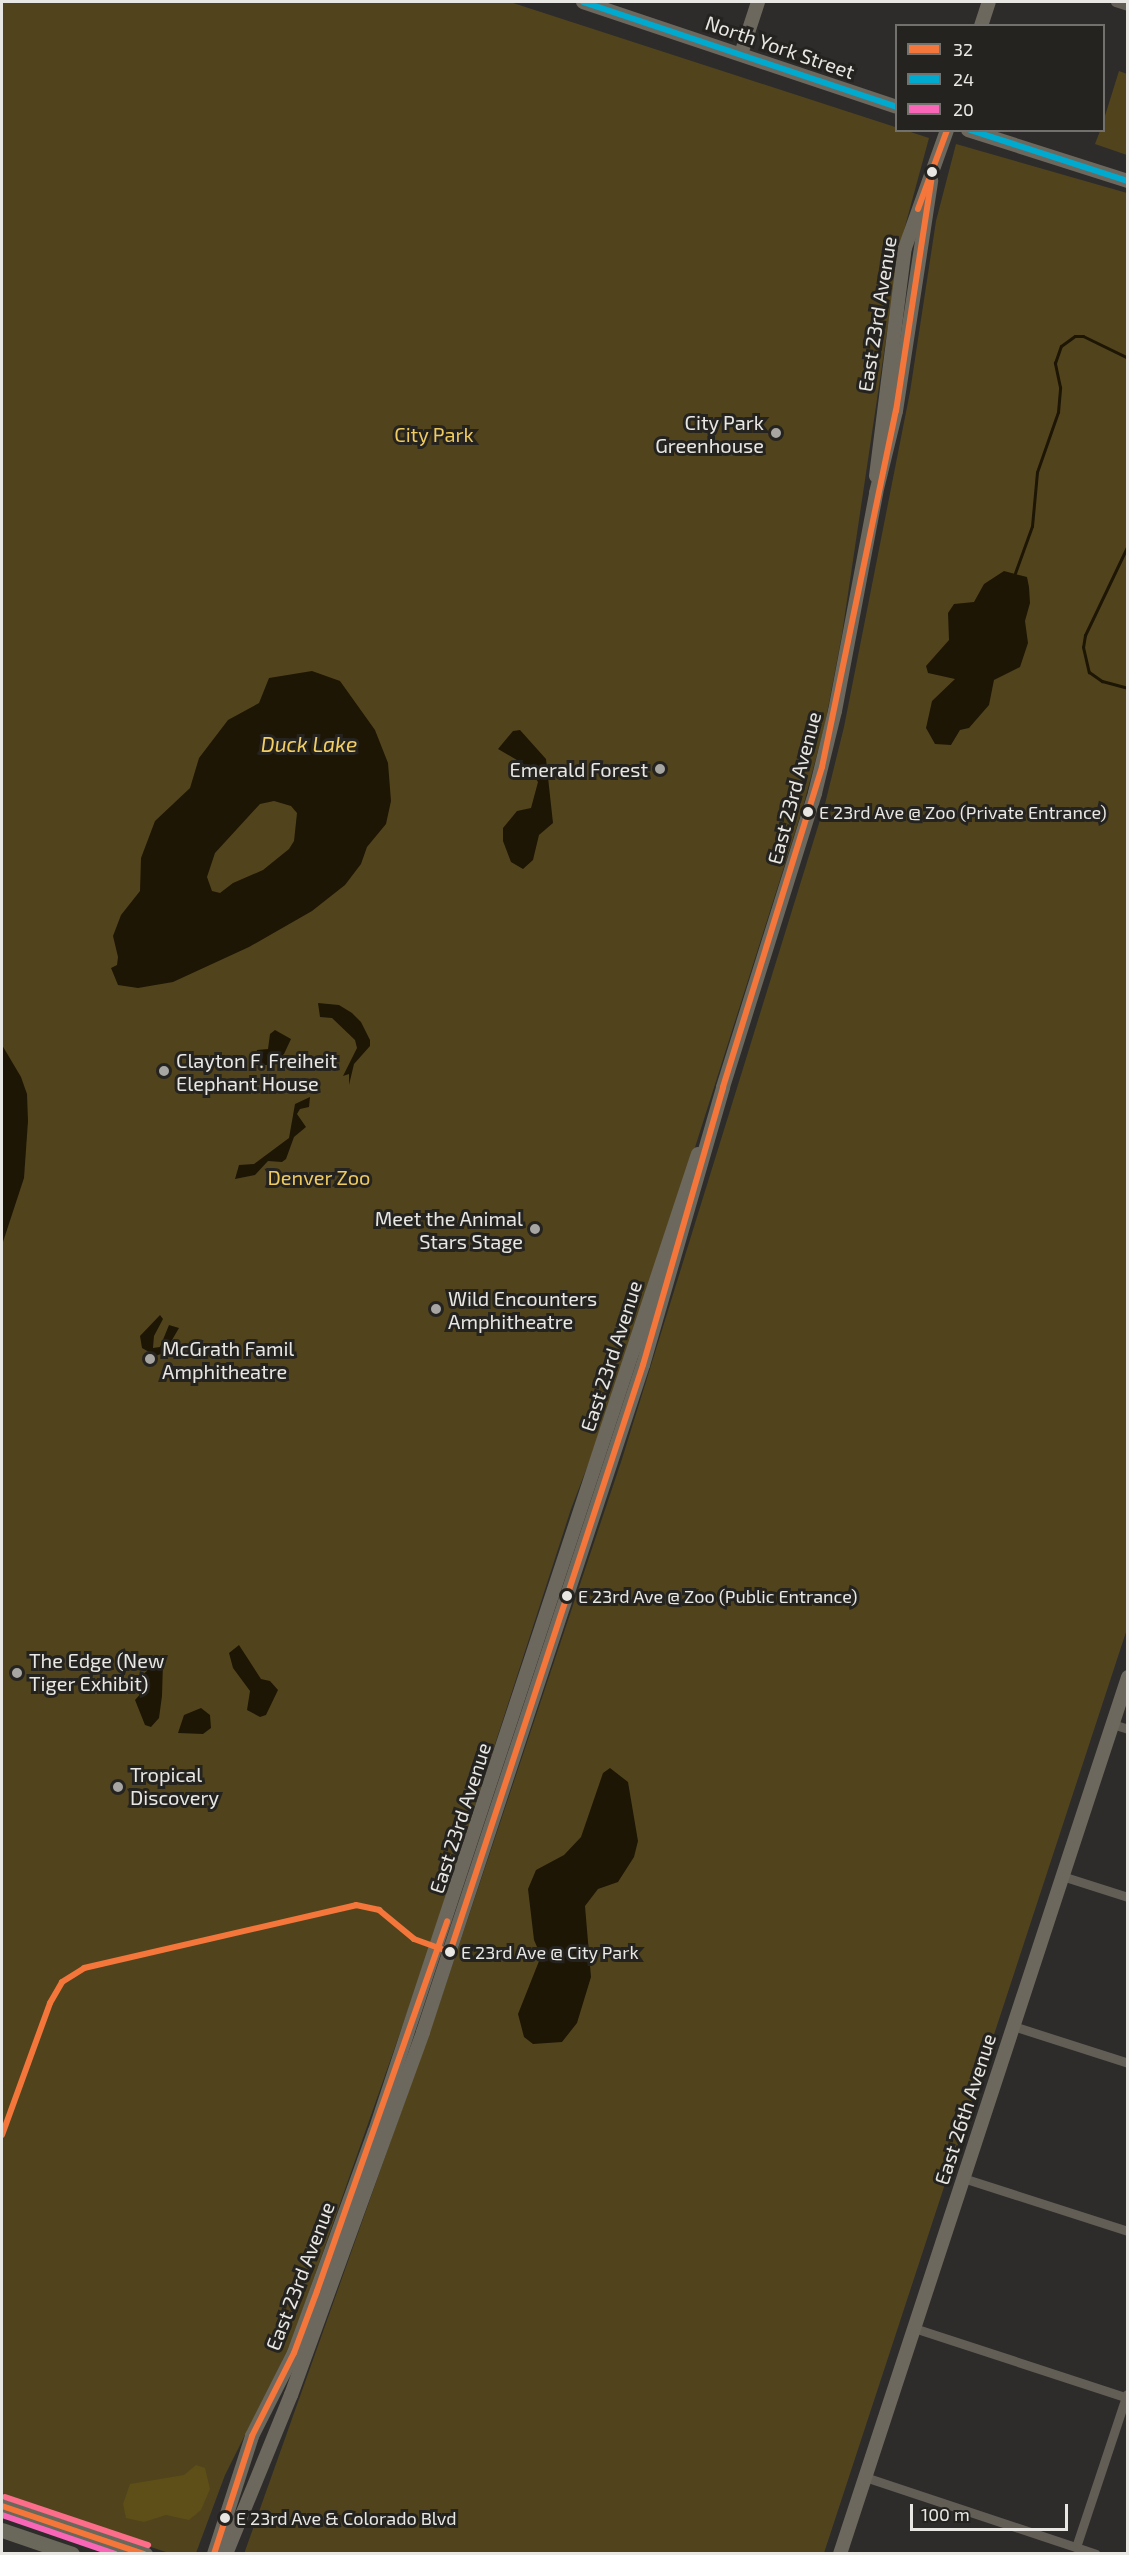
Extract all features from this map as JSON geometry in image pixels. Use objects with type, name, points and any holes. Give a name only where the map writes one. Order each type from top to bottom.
[{"type":"main road","name":"North York Street","points":[[583,2],[895,106]]},
{"type":"main road","points":[[741,54],[758,2]]},
{"type":"main road","points":[[982,24],[988,2]]},
{"type":"main road","name":"East 23rd Avenue","points":[[226,2553],[291,2395],[427,2021],[643,1365],[723,1087],[822,767],[876,493],[897,403],[931,181],[946,132]]},
{"type":"main road","points":[[974,132],[1128,182]]},
{"type":"main road","name":"East 23rd Avenue","points":[[214,2553],[252,2436],[294,2353],[375,2132],[487,1799],[676,1216],[723,1087]]},
{"type":"main road","name":"East 26th Avenue","points":[[840,2553],[1128,1677]]},
{"type":"main road","points":[[358,2211],[377,2142],[375,2132]]},
{"type":"main road","points":[[2,2506],[145,2553]]},
{"type":"main road","points":[[2,2530],[72,2553]]},
{"type":"street","points":[[1115,2],[1128,6]]},
{"type":"street","points":[[1112,1724],[1128,1729]]},
{"type":"street","points":[[1062,1876],[1128,1897]]},
{"type":"street","points":[[1013,2026],[1128,2063]]},
{"type":"street","points":[[963,2178],[1128,2231]]},
{"type":"street","points":[[914,2328],[1127,2396],[1076,2547]]},
{"type":"street","points":[[865,2477],[1096,2553]]},
{"type":"green space","name":"City Park","points":[[2,2],[510,2],[895,127],[895,132],[911,132],[929,138],[900,245],[842,634],[825,724],[803,807],[625,1368],[571,1509],[422,1970],[291,2343],[225,2475],[196,2553],[169,2553],[2,2498]]},
{"type":"green space","points":[[1119,71],[1127,74],[1127,155],[1095,144],[1100,132],[1105,132],[1105,116]]},
{"type":"green space","points":[[956,144],[1127,193],[1127,1629],[824,2553],[244,2554],[438,2008],[622,1459],[825,804],[844,727],[910,392],[936,221]]},
{"type":"shaded area","points":[[196,2465],[205,2468],[210,2489],[201,2510],[189,2520],[166,2515],[144,2522],[126,2518],[123,2504],[130,2484],[184,2475]]},
{"type":"water","points":[[1004,571],[1027,577],[1029,587],[1030,603],[1025,621],[1028,643],[1020,667],[994,680],[989,705],[969,728],[960,730],[951,745],[935,744],[926,728],[932,701],[955,679],[928,673],[926,666],[949,640],[948,613],[954,604],[974,602],[984,584]]},
{"type":"water","name":"Duck Lake","points":[[312,671],[340,681],[375,730],[388,763],[391,801],[386,824],[367,847],[361,864],[345,885],[312,911],[249,947],[173,982],[138,988],[118,985],[111,968],[117,965],[118,957],[113,936],[121,915],[140,891],[141,858],[155,821],[190,788],[199,758],[228,720],[259,703],[269,678]],"holes":[[[274,801],[291,806],[297,813],[294,841],[289,849],[263,870],[233,883],[220,893],[212,891],[207,877],[215,853],[260,804]]]},
{"type":"water","points":[[520,730],[546,759],[553,823],[539,835],[533,860],[523,869],[511,862],[503,841],[503,828],[517,811],[531,808],[538,782],[527,766],[498,749],[513,731]]},
{"type":"water","points":[[318,1003],[339,1005],[352,1013],[361,1022],[370,1040],[370,1046],[354,1064],[349,1085],[349,1074],[343,1076],[357,1048],[355,1040],[332,1018],[320,1017]]},
{"type":"water","points":[[275,1030],[291,1039],[284,1054],[271,1065],[254,1065],[257,1050],[268,1049],[270,1034]]},
{"type":"water","points":[[2,1045],[21,1077],[27,1094],[28,1121],[24,1178],[2,1245]]},
{"type":"water","points":[[310,1097],[309,1107],[300,1109],[297,1114],[306,1127],[294,1137],[286,1159],[282,1162],[268,1161],[255,1175],[235,1179],[239,1165],[254,1164],[289,1138],[295,1104]]},
{"type":"water","points":[[160,1315],[163,1319],[154,1336],[153,1348],[160,1347],[169,1325],[179,1328],[165,1352],[156,1356],[142,1348],[140,1336]]},
{"type":"water","points":[[239,1645],[261,1679],[270,1681],[278,1690],[266,1715],[260,1717],[247,1710],[250,1691],[233,1668],[229,1653]]},
{"type":"water","points":[[156,1656],[163,1663],[162,1696],[159,1718],[151,1727],[145,1725],[135,1700],[142,1692],[141,1676],[147,1671],[147,1663]]},
{"type":"water","points":[[201,1708],[210,1715],[211,1728],[203,1734],[178,1733],[184,1715]]},
{"type":"water","points":[[610,1768],[628,1782],[638,1841],[634,1857],[618,1882],[598,1889],[585,1906],[591,1977],[577,2023],[562,2042],[533,2044],[524,2037],[518,2014],[541,1956],[534,1940],[528,1889],[536,1870],[564,1855],[581,1837],[603,1773]]},
{"type":"waterway","points":[[1015,573],[1032,526],[1037,472],[1058,412],[1060,387],[1055,363],[1061,346],[1075,336],[1083,336],[1128,358]]},
{"type":"waterway","points":[[1128,545],[1085,635],[1083,647],[1089,672],[1102,681],[1128,688]]},
{"type":"transit line","name":"24","points":[[583,2],[895,107]]},
{"type":"transit line","name":"32","points":[[918,209],[946,132]]},
{"type":"transit line","name":"24","points":[[976,132],[1128,181]]},
{"type":"transit line","name":"32","points":[[2,2135],[50,2003],[62,1982],[84,1968],[356,1905],[379,1910],[414,1939],[450,1952],[643,1365],[723,1087],[822,767],[896,411],[931,181]]},
{"type":"transit line","name":"32","points":[[214,2554],[252,2436],[294,2353],[317,2291],[447,1921]]},
{"type":"transit line","points":[[5,2497],[148,2545]]},
{"type":"transit line","name":"32","points":[[2,2506],[144,2554]]},
{"type":"transit line","name":"20","points":[[2,2515],[115,2554]]},
{"type":"place","name":"City Park Greenhouse","points":[[776,433]]},
{"type":"place","name":"Emerald Forest","points":[[660,769]]},
{"type":"place","name":"E 23rd Ave @ Zoo (Private Entrance)","points":[[808,812]]},
{"type":"place","name":"Clayton F. Freiheit Elephant House","points":[[164,1071]]},
{"type":"place","name":"Meet the Animal Stars Stage","points":[[535,1229]]},
{"type":"place","name":"Wild Encounters Amphitheatre","points":[[436,1309]]},
{"type":"place","name":"McGrath Famil Amphitheatre","points":[[150,1359]]},
{"type":"place","name":"E 23rd Ave @ Zoo (Public Entrance)","points":[[567,1596]]},
{"type":"place","name":"The Edge (New Tiger Exhibit)","points":[[17,1673]]},
{"type":"place","name":"Tropical Discovery","points":[[118,1787]]},
{"type":"place","name":"E 23rd Ave @ City Park","points":[[450,1952]]},
{"type":"place","name":"E 23rd Ave & Colorado Blvd","points":[[225,2518]]},
{"type":"park label","name":"Denver Zoo","points":[[319,1177]]}]
